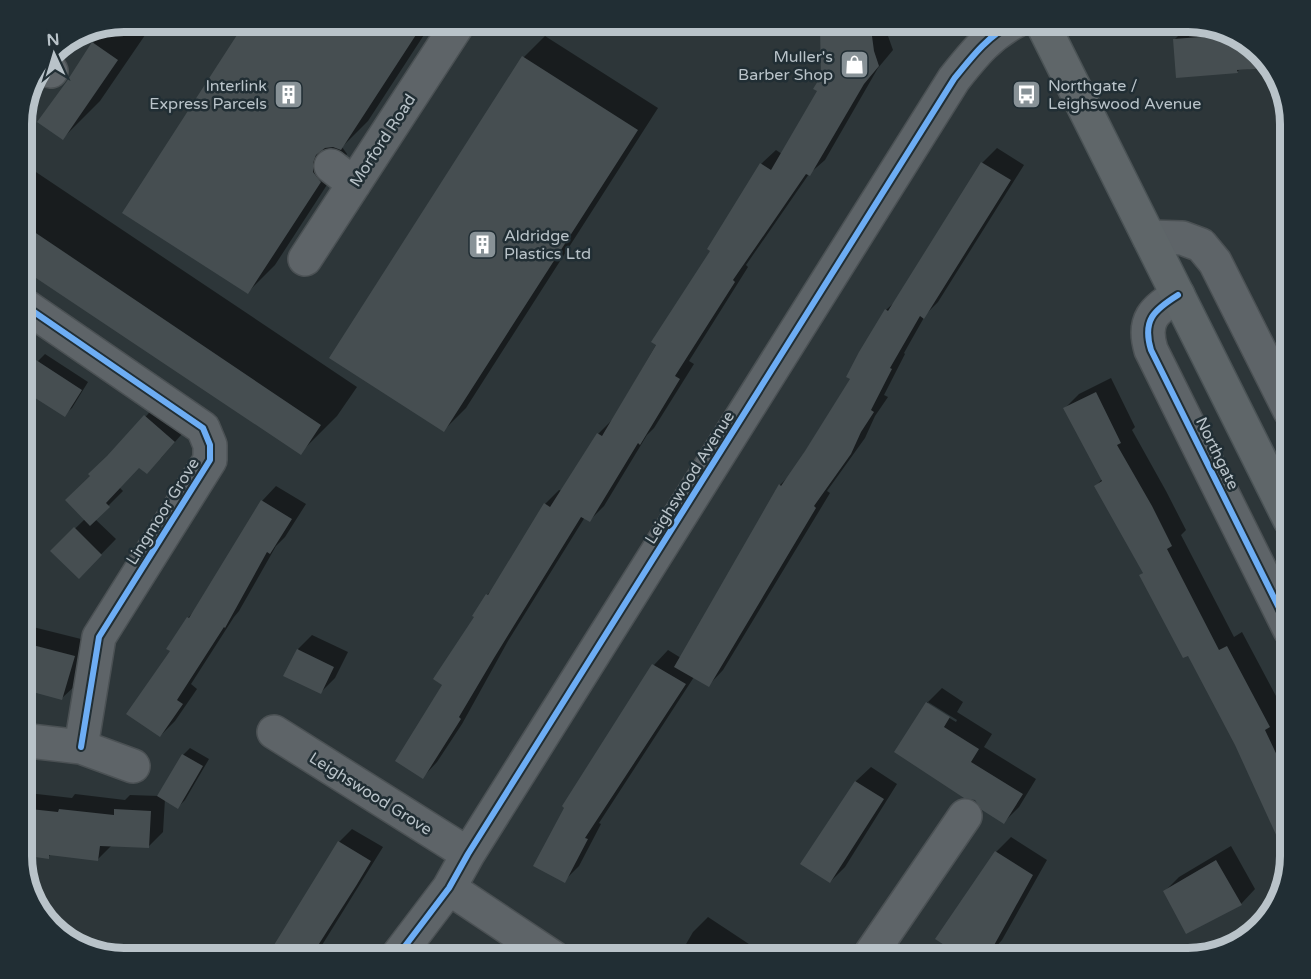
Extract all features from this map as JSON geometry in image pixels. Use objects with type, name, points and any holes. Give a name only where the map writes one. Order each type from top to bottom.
[{"type":"main road","name":"Northgate","points":[[1046,31],[1280,500]]},
{"type":"street","name":"Morford Road","points":[[305,259],[342,175],[452,31]]},
{"type":"street","name":"Leighswood Avenue","points":[[404,948],[449,888],[468,854],[954,79],[975,52],[998,31]]},
{"type":"street","points":[[1149,237],[1182,238],[1201,245],[1215,262],[1280,391]]},
{"type":"street","name":"Northgate","points":[[1178,295],[1160,306],[1153,314],[1147,336],[1151,350],[1280,610]]},
{"type":"street","name":"Lingmoor Grove","points":[[32,311],[203,428],[210,445],[210,460],[99,637],[81,747]]},
{"type":"street","name":"Leighswood Grove","points":[[274,732],[468,854]]},
{"type":"street","points":[[32,741],[81,747],[133,766]]},
{"type":"street","points":[[875,948],[965,816]]},
{"type":"street","points":[[449,888],[539,948]]},
{"type":"building","name":"Interlink Express Parcels","points":[[240,31],[418,31],[341,150],[333,147],[325,148],[316,155],[313,172],[321,182],[248,294],[122,213]]},
{"type":"building","points":[[820,31],[871,31],[879,66],[864,84],[810,176],[806,174],[733,280],[735,282],[675,376],[680,379],[590,522],[581,517],[423,779],[395,761],[442,685],[433,679],[544,503],[550,507],[597,433],[602,436],[656,345],[651,342],[710,251],[707,249],[760,163],[771,170],[817,91],[813,89],[821,76]]},
{"type":"building","points":[[1217,36],[1244,50],[1262,69],[1237,70],[1238,73],[1176,78],[1173,39]]},
{"type":"building","points":[[92,42],[118,60],[63,140],[37,122]]},
{"type":"building","name":"Aldridge Plastics Ltd","points":[[522,56],[638,130],[444,432],[329,358]]},
{"type":"building","points":[[981,162],[1011,180],[924,319],[920,316],[890,368],[892,369],[871,410],[874,412],[851,454],[814,506],[816,508],[709,687],[674,667],[779,484],[781,486],[805,451],[850,379],[846,377],[885,309],[888,311]]},
{"type":"building","points":[[32,230],[321,425],[301,455],[32,275]]},
{"type":"building","points":[[36,360],[82,390],[65,417],[32,396],[32,366]]},
{"type":"building","points":[[1096,392],[1121,443],[1117,445],[1172,546],[1167,549],[1219,650],[1227,646],[1270,727],[1265,730],[1280,762],[1280,843],[1235,745],[1188,656],[1183,658],[1139,575],[1143,573],[1094,486],[1102,481],[1063,408]]},
{"type":"building","points":[[144,415],[175,442],[147,474],[139,468],[106,503],[110,507],[90,526],[65,500],[90,476],[88,474]]},
{"type":"building","points":[[261,500],[292,519],[270,554],[267,552],[225,628],[177,700],[183,704],[160,737],[126,714],[170,651],[166,649],[187,617],[189,618]]},
{"type":"building","points":[[74,527],[102,555],[79,579],[50,551]]},
{"type":"building","points":[[32,645],[75,656],[62,700],[32,692]]},
{"type":"building","points":[[297,649],[334,667],[321,694],[283,676]]},
{"type":"building","points":[[652,664],[686,684],[585,838],[588,839],[565,883],[533,866],[564,808],[562,806]]},
{"type":"building","points":[[926,702],[950,717],[944,727],[979,749],[971,762],[1023,794],[1004,824],[982,810],[975,800],[964,798],[894,752]]},
{"type":"building","points":[[182,754],[203,766],[178,809],[157,796]]},
{"type":"building","points":[[855,781],[884,799],[830,883],[800,864]]},
{"type":"building","points":[[32,809],[58,812],[59,809],[114,815],[114,809],[151,811],[149,848],[100,846],[98,861],[49,855],[49,859],[32,857]]},
{"type":"building","points":[[338,841],[371,861],[316,948],[272,948]]},
{"type":"building","points":[[995,851],[1033,875],[993,948],[949,948],[935,939]]},
{"type":"building","points":[[1216,860],[1242,905],[1186,934],[1163,891]]},
{"type":"cycle path","points":[[404,948],[449,888],[468,854],[954,79],[989,39],[1000,31]]},
{"type":"cycle path","points":[[1178,295],[1162,306],[1149,323],[1151,350],[1280,610]]},
{"type":"cycle path","points":[[32,311],[203,428],[210,445],[210,460],[99,637],[81,747]]},
{"type":"place","name":"Muller's Barber Shop","points":[[854,65]]},
{"type":"place","name":"Interlink Express Parcels","points":[[288,94]]},
{"type":"place","name":"Northgate / Leighswood Avenue","points":[[1027,94]]},
{"type":"place","name":"Aldridge Plastics Ltd","points":[[483,244]]}]
